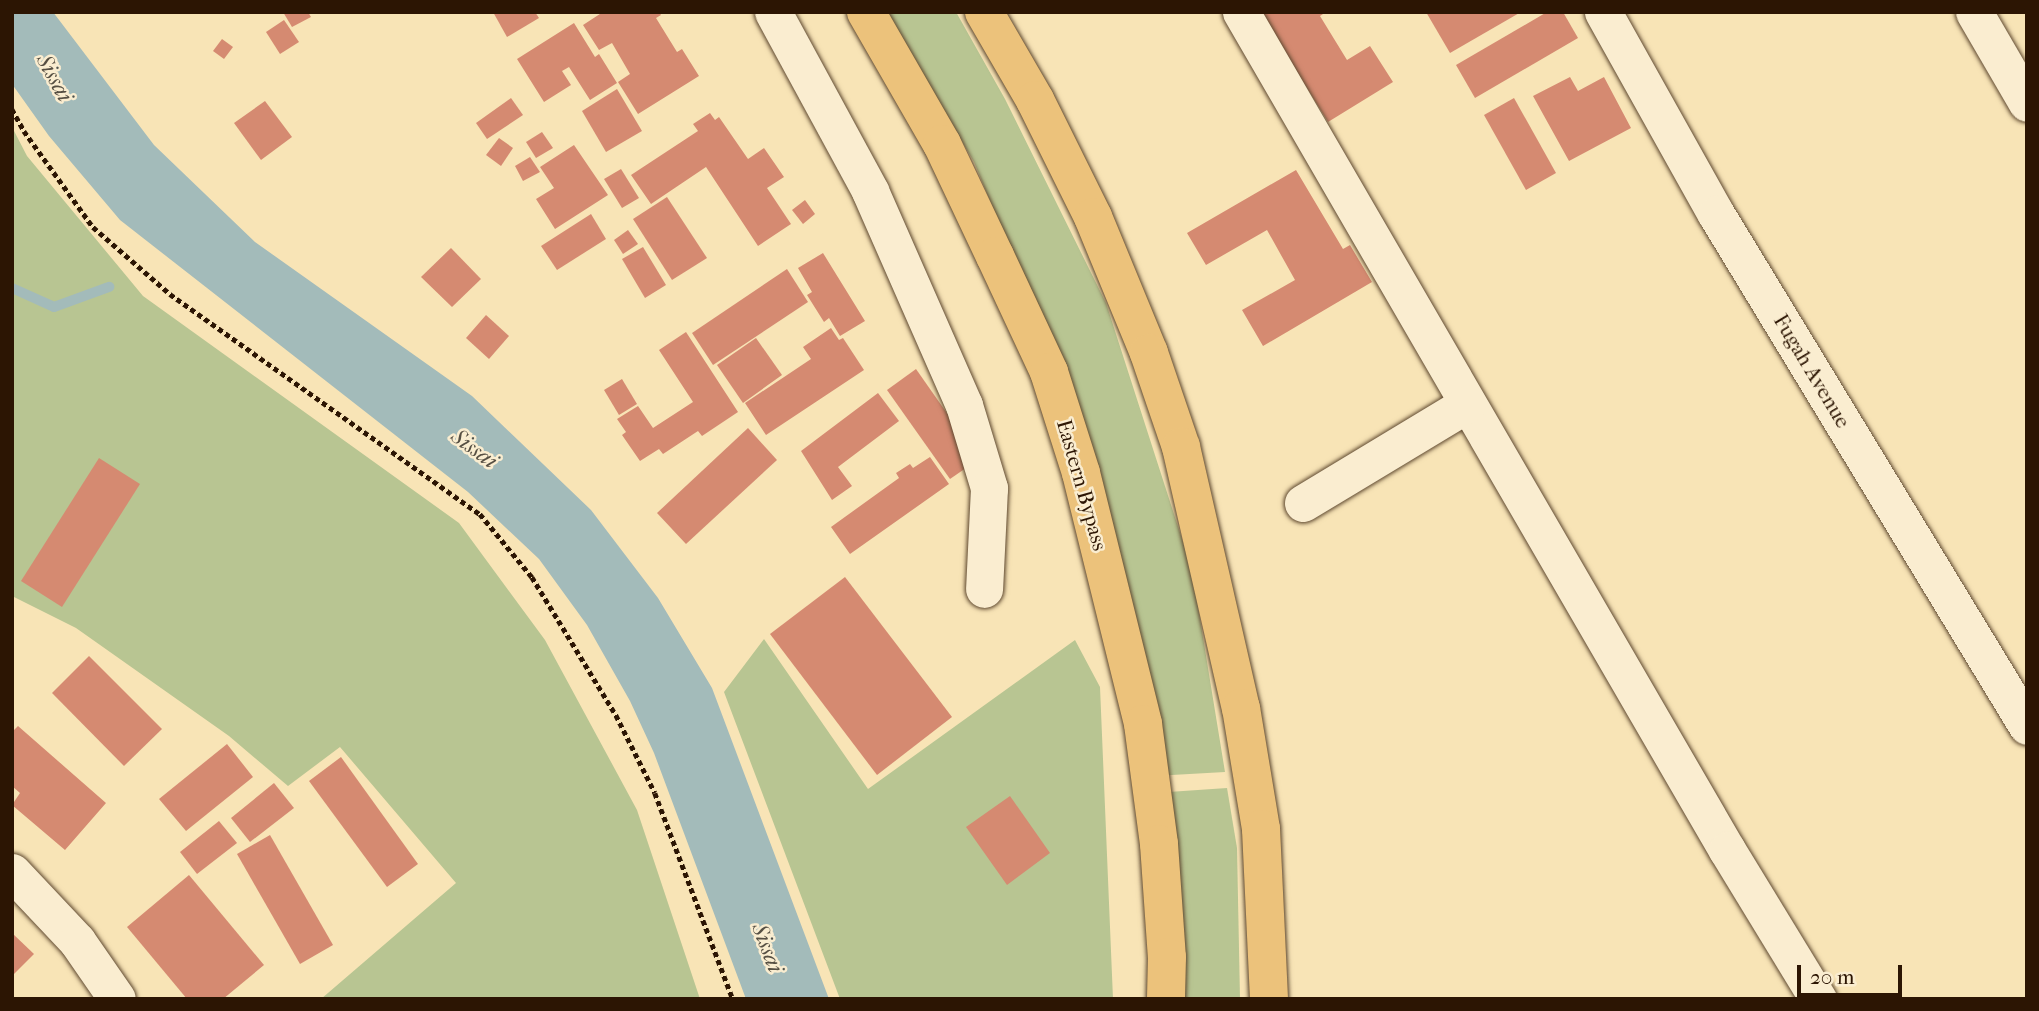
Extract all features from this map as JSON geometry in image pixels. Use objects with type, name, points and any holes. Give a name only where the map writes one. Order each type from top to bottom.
[{"type":"highway","name":"Eastern Bypass","points":[[866,12],[942,144],[1049,372],[1080,473],[1143,724],[1159,844],[1167,957],[1166,999]]},
{"type":"highway","points":[[984,12],[1035,100],[1093,216],[1149,354],[1181,447],[1241,708],[1259,816],[1269,999]]},
{"type":"street","points":[[773,12],[870,191],[964,405],[989,488],[984,589]]},
{"type":"street","points":[[1241,12],[1727,850],[1818,999]]},
{"type":"street","name":"Fugah Avenue","points":[[1603,12],[1716,214],[2027,726]]},
{"type":"street","points":[[1975,12],[2027,103]]},
{"type":"street","points":[[1303,503],[1467,404]]},
{"type":"street","points":[[12,872],[77,941],[117,999]]},
{"type":"path","points":[[12,109],[24,131],[93,227],[170,294],[480,514],[532,577],[616,716],[655,793],[733,999]]},
{"type":"green space","points":[[886,12],[956,12],[1005,99],[1106,303],[1192,570],[1225,772],[1154,776],[1054,356],[974,162]]},
{"type":"green space","points":[[12,127],[27,156],[143,296],[459,523],[545,640],[637,810],[700,999],[321,999],[456,883],[340,747],[288,786],[229,736],[76,628],[12,596]]},
{"type":"green space","points":[[764,639],[868,789],[1075,640],[1100,687],[1113,999],[840,999],[724,692]]},
{"type":"green space","points":[[1227,788],[1237,848],[1240,999],[1165,999],[1154,793]]},
{"type":"water","name":"Sissai","points":[[12,12],[53,12],[154,145],[255,242],[472,396],[591,510],[658,598],[712,688],[829,999],[746,999],[654,753],[630,701],[587,625],[539,559],[468,492],[120,220],[49,136],[12,84]]},
{"type":"building","points":[[283,12],[308,12],[311,17],[292,27]]},
{"type":"building","points":[[493,12],[535,12],[539,18],[507,37]]},
{"type":"building","points":[[603,12],[659,12],[661,15],[656,18],[677,52],[682,49],[699,76],[638,114],[618,82],[630,74],[612,43],[599,50],[583,25]]},
{"type":"building","points":[[1260,12],[1326,12],[1320,16],[1347,60],[1370,46],[1393,82],[1328,122]]},
{"type":"building","points":[[1426,12],[1521,12],[1450,53]]},
{"type":"building","points":[[1547,12],[1563,12],[1578,38],[1475,98],[1456,65]]},
{"type":"building","points":[[284,20],[299,42],[280,54],[266,32]]},
{"type":"building","points":[[574,23],[595,57],[599,54],[617,83],[590,100],[569,67],[562,71],[571,85],[544,102],[517,59]]},
{"type":"building","points":[[222,39],[233,47],[224,59],[213,51]]},
{"type":"building","points":[[1570,77],[1578,91],[1604,77],[1631,128],[1569,161],[1533,96]]},
{"type":"building","points":[[617,89],[642,131],[606,152],[582,111]]},
{"type":"building","points":[[511,98],[523,115],[487,139],[476,123]]},
{"type":"building","points":[[1514,98],[1556,173],[1526,190],[1484,115]]},
{"type":"building","points":[[265,101],[292,137],[261,160],[234,123]]},
{"type":"building","points":[[710,113],[715,120],[719,117],[748,159],[764,148],[784,177],[767,188],[791,224],[758,246],[706,167],[651,204],[631,175],[698,131],[693,124]]},
{"type":"building","points":[[542,132],[553,148],[536,158],[526,142]]},
{"type":"building","points":[[499,138],[513,148],[501,166],[486,155]]},
{"type":"building","points":[[574,145],[608,195],[555,229],[536,199],[554,188],[540,167]]},
{"type":"building","points":[[530,157],[540,172],[523,181],[515,166]]},
{"type":"building","points":[[621,169],[639,198],[622,208],[604,179]]},
{"type":"building","points":[[1296,170],[1343,249],[1350,245],[1372,282],[1263,346],[1242,310],[1295,280],[1267,230],[1206,265],[1187,233]]},
{"type":"building","points":[[667,197],[707,258],[672,280],[633,219]]},
{"type":"building","points":[[805,200],[815,214],[803,224],[792,210]]},
{"type":"building","points":[[591,214],[606,239],[557,270],[541,246]]},
{"type":"building","points":[[628,230],[638,244],[623,254],[614,240]]},
{"type":"building","points":[[643,247],[666,285],[645,298],[622,259]]},
{"type":"building","points":[[451,248],[481,279],[452,307],[421,277]]},
{"type":"building","points":[[823,253],[865,321],[840,336],[829,318],[824,322],[807,295],[812,292],[798,268]]},
{"type":"building","points":[[787,269],[808,302],[713,365],[692,333]]},
{"type":"building","points":[[486,315],[509,336],[489,359],[466,338]]},
{"type":"building","points":[[831,328],[839,340],[843,338],[864,370],[766,435],[745,403],[811,359],[803,347]]},
{"type":"building","points":[[686,332],[738,412],[702,436],[698,431],[663,454],[659,449],[640,461],[622,435],[626,432],[617,419],[638,406],[653,428],[693,402],[659,350]]},
{"type":"building","points":[[756,338],[782,375],[743,403],[717,365]]},
{"type":"building","points":[[916,369],[979,459],[950,479],[887,390]]},
{"type":"building","points":[[622,379],[637,404],[619,415],[604,390]]},
{"type":"building","points":[[878,393],[899,421],[838,467],[852,486],[832,500],[801,451]]},
{"type":"building","points":[[748,428],[777,460],[686,544],[657,513]]},
{"type":"building","points":[[930,457],[949,484],[850,554],[831,527],[899,478],[896,473],[910,464],[913,468]]},
{"type":"building","points":[[99,458],[140,484],[62,607],[21,581]]},
{"type":"building","points":[[845,577],[952,717],[877,775],[770,634]]},
{"type":"building","points":[[89,656],[162,729],[124,766],[52,693]]},
{"type":"building","points":[[18,726],[106,803],[65,850],[12,805],[20,793],[12,786],[12,732]]},
{"type":"building","points":[[227,744],[253,777],[186,831],[159,799]]},
{"type":"building","points":[[341,757],[418,864],[387,887],[309,781]]},
{"type":"building","points":[[274,783],[294,808],[250,842],[231,818]]},
{"type":"building","points":[[1010,796],[1050,853],[1007,885],[966,827]]},
{"type":"building","points":[[219,821],[237,843],[197,874],[180,852]]},
{"type":"building","points":[[270,835],[333,945],[300,964],[237,854]]},
{"type":"building","points":[[189,875],[264,965],[223,999],[187,999],[127,927]]},
{"type":"building","points":[[12,933],[34,954],[12,976]]},
{"type":"waterway","points":[[12,288],[54,307],[109,287]]}]
